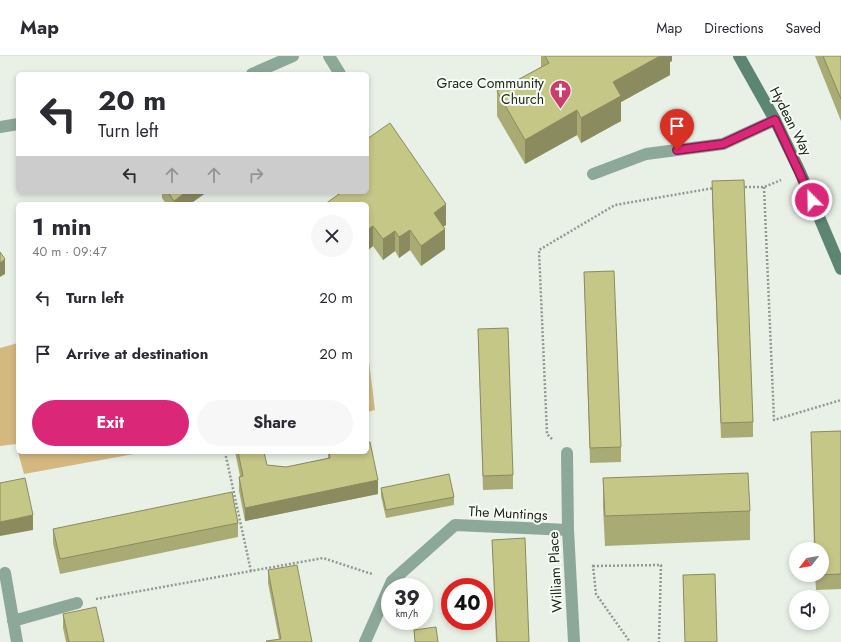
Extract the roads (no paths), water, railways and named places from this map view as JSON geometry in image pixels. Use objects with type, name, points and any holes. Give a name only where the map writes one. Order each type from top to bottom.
[{"type":"street","points":[[257,72],[293,56]]},
{"type":"street","points":[[329,56],[339,72]]},
{"type":"street","name":"Hydean Way","points":[[739,56],[775,120],[800,172],[841,269]]},
{"type":"street","points":[[593,174],[646,154],[723,144],[775,120]]},
{"type":"street","points":[[0,127],[16,124]]},
{"type":"street","name":"William Place","points":[[567,453],[568,530],[574,642]]},
{"type":"street","name":"The Muntings","points":[[365,642],[392,581],[455,526],[568,530]]},
{"type":"street","points":[[5,573],[17,642]]},
{"type":"street","points":[[13,621],[77,603]]},
{"type":"place","name":"Grace Community Church","points":[[560,110]]}]
